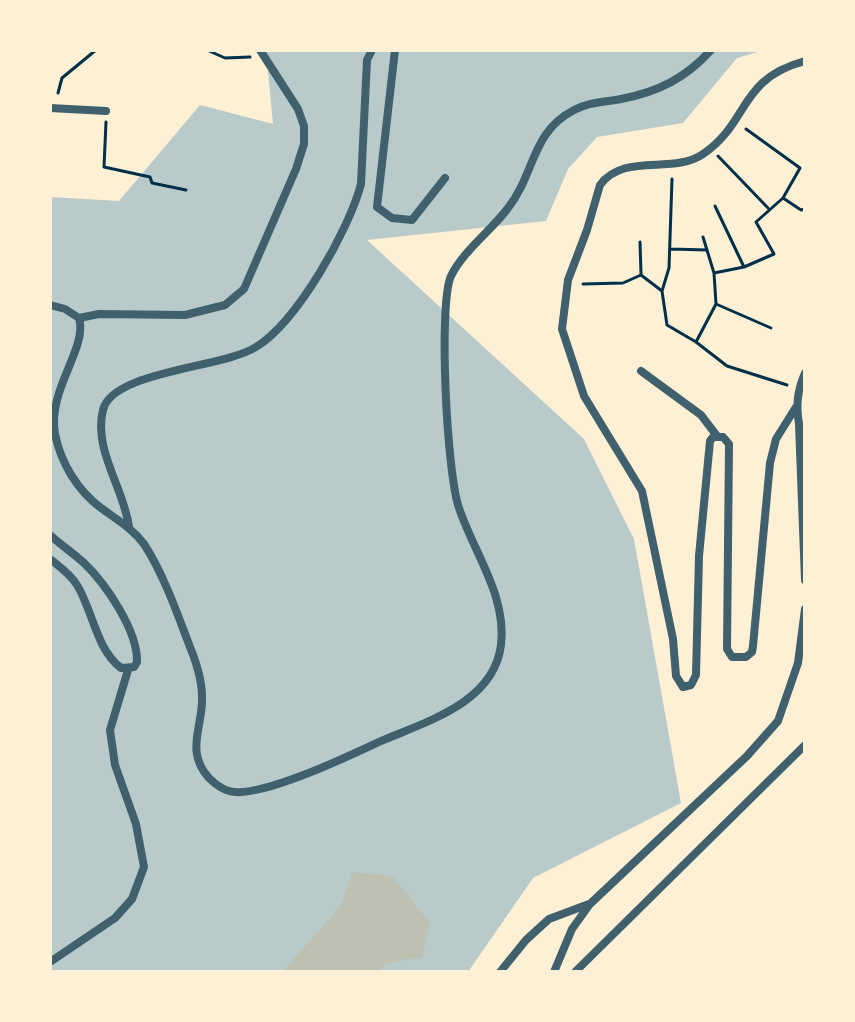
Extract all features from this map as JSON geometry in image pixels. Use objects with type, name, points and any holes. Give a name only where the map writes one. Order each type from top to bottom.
[{"type":"street","points":[[129,527],[124,500],[102,444],[101,422],[105,402],[121,387],[237,356],[256,348],[287,321],[301,303],[356,203],[361,184],[367,60],[372,50]]},
{"type":"street","points":[[395,50],[377,207],[392,218],[412,220],[445,178]]},
{"type":"street","points":[[79,318],[81,331],[59,387],[54,410],[54,429],[60,454],[82,490],[97,506],[129,527],[143,542],[153,561],[197,666],[202,704],[195,751],[199,765],[227,791],[252,791],[320,769],[454,709],[479,689],[495,665],[501,648],[498,602],[458,506],[452,480],[444,301],[453,271],[509,207],[538,144],[560,119],[588,104],[646,94],[666,86],[686,75],[711,50]]},
{"type":"street","points":[[50,305],[65,309],[79,318],[99,314],[185,315],[225,305],[244,289],[291,183],[304,144],[304,126],[298,109],[261,52]]},
{"type":"street","points":[[717,436],[713,437],[708,448],[699,556],[696,675],[686,687],[679,683],[676,676],[673,639],[642,491],[584,396],[566,345],[562,329],[567,285],[600,185],[605,179],[625,168],[691,160],[710,148],[760,82],[773,72],[805,61]]},
{"type":"street","points":[[52,109],[106,111]]},
{"type":"street","points":[[641,371],[701,415],[717,436],[727,440],[730,451],[727,649],[732,657],[746,657],[752,652],[770,463],[776,439],[796,407]]},
{"type":"street","points":[[805,373],[796,407],[805,580]]},
{"type":"street","points":[[50,535],[85,564],[118,608],[136,642],[137,662],[128,670],[110,730],[115,765],[136,824],[144,867],[132,899],[115,918],[50,962]]},
{"type":"street","points":[[50,559],[79,588],[108,656],[128,670]]},
{"type":"street","points":[[554,972],[572,929],[590,904],[747,756],[778,721],[798,663],[805,609]]},
{"type":"street","points":[[575,972],[805,745]]},
{"type":"street","points":[[500,972],[526,940],[549,919],[590,904]]},
{"type":"path","points":[[52,109],[62,78],[96,50]]},
{"type":"path","points":[[207,50],[225,58],[242,59],[261,52]]},
{"type":"path","points":[[106,111],[104,167],[150,177],[152,183],[186,190]]},
{"type":"path","points":[[714,273],[744,267],[774,254],[756,222],[783,198],[800,168],[733,121]]},
{"type":"path","points":[[710,148],[769,210]]},
{"type":"path","points":[[672,163],[669,268],[662,291],[667,325],[727,366],[799,388]]},
{"type":"path","points":[[783,198],[801,210],[805,209]]},
{"type":"path","points":[[715,206],[744,267]]},
{"type":"path","points":[[696,342],[716,304],[714,273],[703,237]]},
{"type":"path","points":[[640,242],[641,275]]},
{"type":"path","points":[[670,249],[707,250]]},
{"type":"path","points":[[641,275],[662,291]]},
{"type":"path","points":[[567,285],[623,283],[641,275]]},
{"type":"path","points":[[716,304],[771,328]]},
{"type":"shaded area","points":[[266,50],[765,50],[737,58],[683,123],[597,137],[568,169],[546,221],[367,240],[584,439],[634,539],[681,803],[533,878],[468,972],[50,972],[50,197],[119,201],[200,105],[273,124]]},
{"type":"building","points":[[353,872],[392,876],[430,923],[422,957],[385,964],[378,972],[282,972],[340,907]]}]
